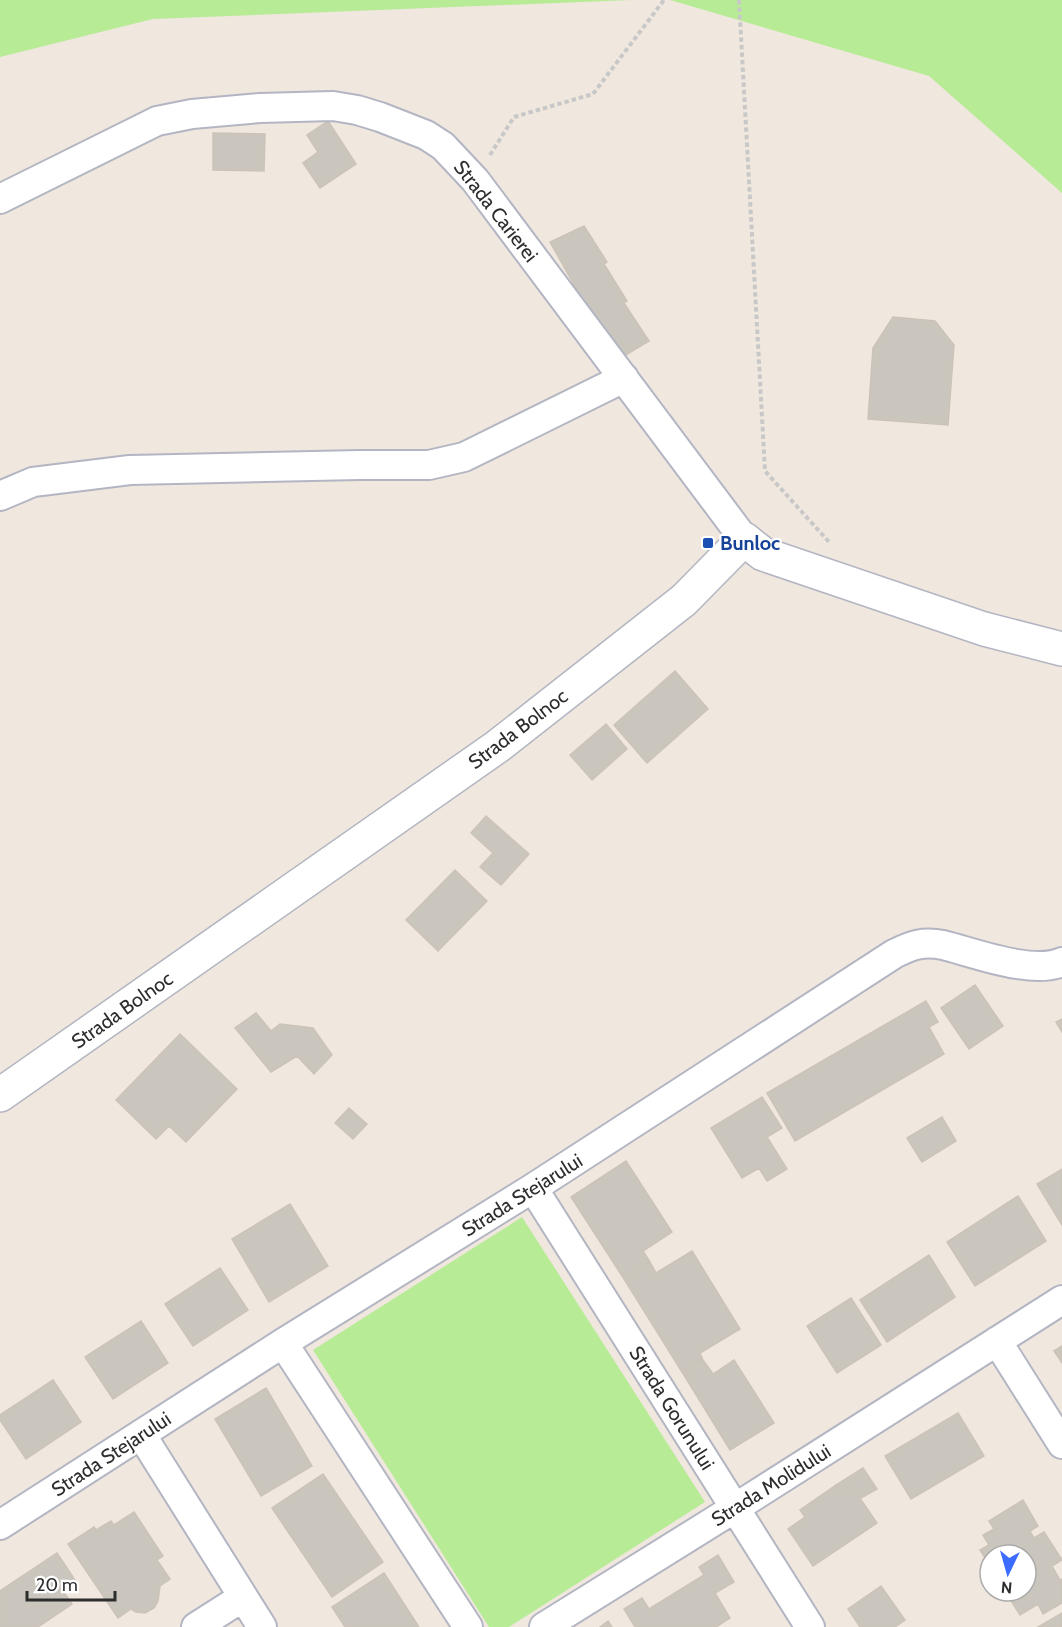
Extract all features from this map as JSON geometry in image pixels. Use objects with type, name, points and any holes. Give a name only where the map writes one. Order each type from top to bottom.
[{"type":"street","name":"Strada Carierei","points":[[0,200],[157,121],[192,114],[260,108],[333,106],[380,117],[426,135],[443,146],[475,180],[744,538]]},
{"type":"street","points":[[0,496],[33,482],[130,470],[429,465],[464,457],[624,378]]},
{"type":"street","points":[[744,538],[763,554],[984,629],[1062,649]]},
{"type":"street","name":"Strada Bolnoc","points":[[0,1095],[498,746],[684,600],[744,538]]},
{"type":"street","name":"Strada Stejarului","points":[[0,1526],[283,1343],[533,1188],[894,954],[914,944],[928,942],[1028,967],[1044,968],[1062,962]]},
{"type":"street","name":"Strada Gorunului","points":[[533,1188],[810,1627]]},
{"type":"street","name":"Strada Molidului","points":[[544,1627],[1062,1300]]},
{"type":"street","points":[[997,1341],[1062,1444]]},
{"type":"street","points":[[283,1343],[468,1627]]},
{"type":"street","points":[[141,1434],[262,1627]]},
{"type":"street","points":[[195,1627],[243,1597]]},
{"type":"path","points":[[475,180],[514,117],[593,94],[664,0]]},
{"type":"path","points":[[739,0],[765,471],[831,543]]},
{"type":"green space","points":[[0,0],[631,0],[153,19],[0,57]]},
{"type":"green space","points":[[670,0],[1062,0],[1062,193],[929,76]]},
{"type":"green space","points":[[522,1217],[705,1502],[509,1627],[489,1627],[313,1350]]},
{"type":"building","points":[[328,121],[356,164],[320,188],[303,163],[318,152],[307,135]]},
{"type":"building","points":[[213,133],[265,134],[264,171],[213,170]]},
{"type":"building","points":[[584,226],[607,262],[604,264],[627,301],[624,303],[649,341],[619,359],[595,322],[550,242]]},
{"type":"building","points":[[893,317],[935,321],[954,345],[948,425],[868,419],[873,348]]},
{"type":"building","points":[[675,671],[708,709],[647,763],[614,725]]},
{"type":"building","points":[[606,724],[627,749],[592,780],[570,755]]},
{"type":"building","points":[[486,816],[529,854],[501,885],[480,867],[493,853],[471,833]]},
{"type":"building","points":[[455,870],[487,901],[438,951],[406,920]]},
{"type":"building","points":[[975,985],[1003,1026],[969,1049],[941,1008]]},
{"type":"building","points":[[926,1001],[938,1022],[929,1027],[944,1054],[795,1141],[767,1093]]},
{"type":"building","points":[[256,1013],[271,1031],[280,1024],[313,1028],[332,1055],[314,1074],[297,1056],[271,1072],[235,1028]]},
{"type":"building","points":[[1062,1019],[1062,1032],[1056,1022]]},
{"type":"building","points":[[180,1034],[237,1089],[186,1142],[169,1126],[156,1139],[116,1100]]},
{"type":"building","points":[[762,1097],[782,1128],[767,1137],[787,1169],[767,1181],[759,1168],[742,1178],[711,1128]]},
{"type":"building","points":[[349,1108],[367,1124],[353,1139],[335,1123]]},
{"type":"building","points":[[942,1117],[956,1141],[922,1162],[907,1138]]},
{"type":"building","points":[[626,1161],[672,1232],[643,1251],[650,1262],[624,1279],[571,1197]]},
{"type":"building","points":[[1062,1169],[1062,1225],[1037,1184]]},
{"type":"building","points":[[1018,1196],[1046,1241],[975,1286],[947,1242]]},
{"type":"building","points":[[290,1204],[328,1266],[269,1302],[232,1239]]},
{"type":"building","points":[[692,1251],[740,1329],[700,1353],[703,1360],[682,1372],[624,1279],[650,1262],[656,1273]]},
{"type":"building","points":[[929,1255],[955,1297],[887,1342],[860,1300]]},
{"type":"building","points":[[220,1268],[248,1310],[193,1346],[165,1304]]},
{"type":"building","points":[[851,1298],[881,1345],[837,1373],[807,1326]]},
{"type":"building","points":[[141,1321],[168,1363],[113,1399],[85,1357]]},
{"type":"building","points":[[1062,1346],[1062,1363],[1054,1351]]},
{"type":"building","points":[[703,1360],[713,1374],[734,1360],[774,1423],[730,1450],[682,1372]]},
{"type":"building","points":[[53,1380],[81,1422],[26,1459],[0,1420],[0,1415]]},
{"type":"building","points":[[266,1388],[312,1466],[261,1496],[215,1419]]},
{"type":"building","points":[[958,1413],[984,1456],[911,1499],[885,1456]]},
{"type":"building","points":[[863,1468],[877,1489],[861,1498],[851,1485],[840,1492],[836,1485]]},
{"type":"building","points":[[323,1474],[383,1562],[332,1597],[272,1508]]},
{"type":"building","points":[[836,1485],[840,1492],[851,1485],[877,1523],[813,1566],[788,1529],[805,1517],[800,1510]]},
{"type":"building","points":[[1023,1500],[1038,1526],[1030,1531],[1034,1538],[1044,1532],[1062,1560],[1052,1566],[1060,1580],[1062,1579],[1062,1603],[1043,1614],[1038,1604],[1020,1615],[1012,1603],[1038,1603],[1038,1543],[988,1543],[983,1535],[994,1529],[989,1521]]},
{"type":"building","points":[[134,1512],[163,1556],[157,1560],[170,1579],[160,1586],[158,1601],[154,1608],[145,1613],[131,1609],[118,1618],[68,1544],[94,1527],[96,1530],[111,1521],[114,1525]]},
{"type":"building","points":[[57,1553],[75,1580],[62,1589],[72,1604],[38,1627],[0,1627],[0,1591]]},
{"type":"building","points":[[718,1555],[734,1582],[715,1593],[730,1618],[716,1627],[635,1627],[624,1609],[642,1598],[649,1609],[704,1575],[699,1567]]},
{"type":"building","points":[[384,1573],[419,1627],[345,1627],[332,1607]]},
{"type":"building","points":[[881,1586],[905,1620],[895,1627],[860,1627],[848,1609]]},
{"type":"building","points":[[1062,1613],[1062,1627],[1038,1627]]},
{"type":"building","points":[[608,1621],[612,1627],[600,1627]]},
{"type":"place","name":"Bunloc","points":[[708,543]]}]
